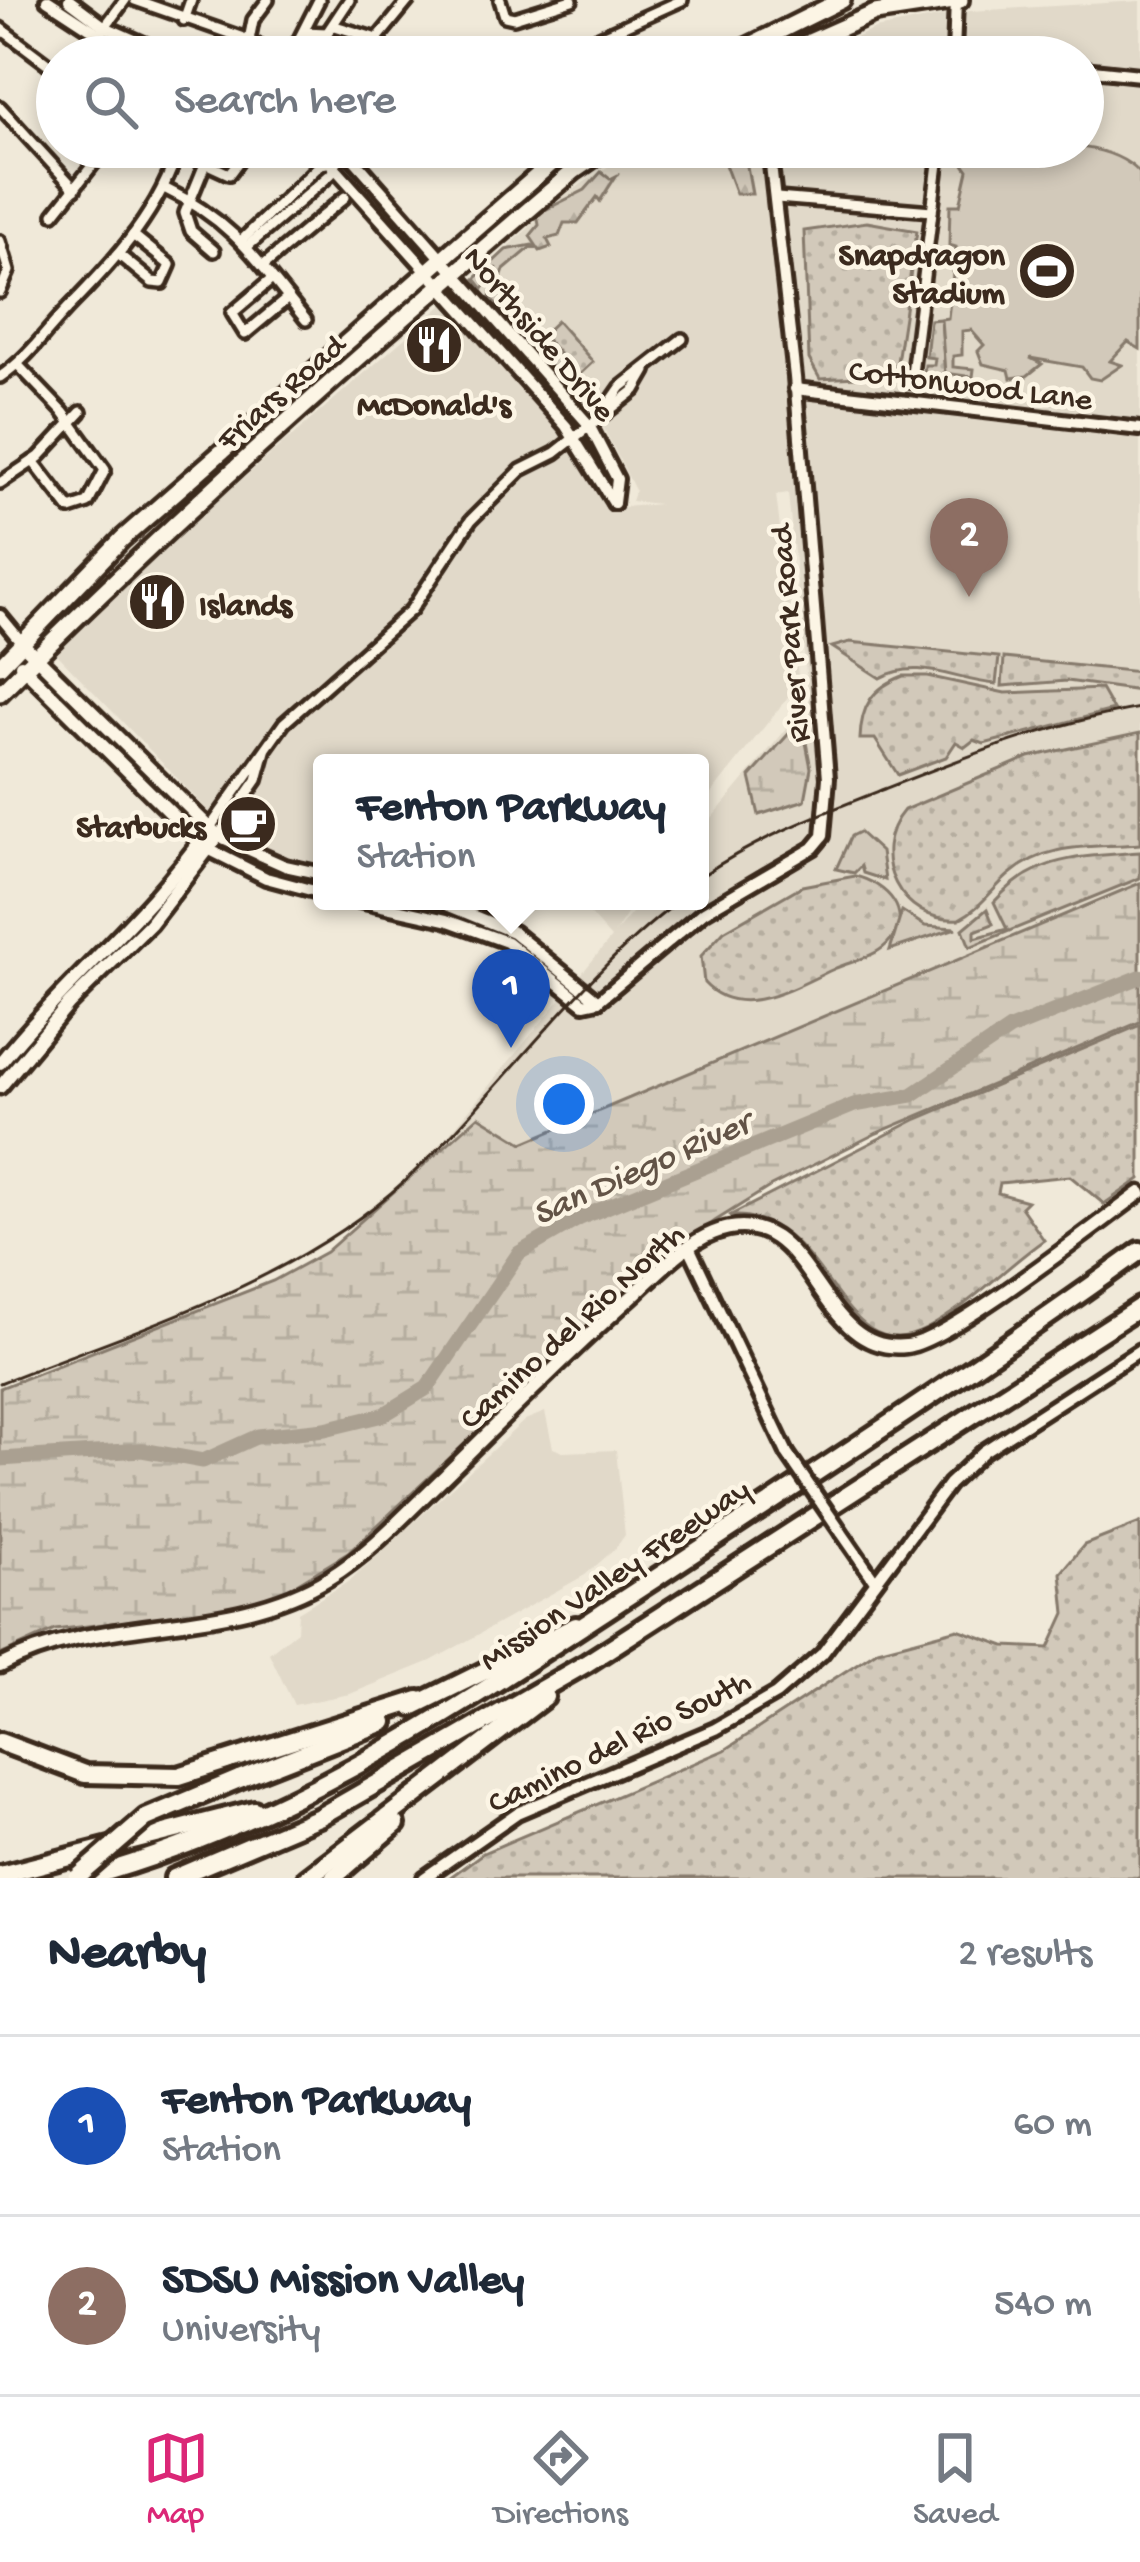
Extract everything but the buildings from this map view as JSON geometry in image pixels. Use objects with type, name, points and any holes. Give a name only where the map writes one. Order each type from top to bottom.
[{"type":"highway","points":[[769,36],[842,0]]},
{"type":"highway","points":[[823,36],[875,13],[958,0]]},
{"type":"highway","name":"Friars Road","points":[[0,693],[19,658],[122,539],[427,266],[545,168]]},
{"type":"highway","name":"Friars Road","points":[[19,658],[443,285],[584,168]]},
{"type":"highway","name":"Mission Valley Freeway","points":[[81,1878],[267,1809],[421,1734],[1140,1251]]},
{"type":"highway","name":"Mission Valley Freeway","points":[[174,1878],[320,1817],[587,1663],[1140,1307]]},
{"type":"highway","points":[[81,1878],[146,1818],[238,1770],[368,1729],[419,1700],[589,1622]]},
{"type":"highway","points":[[307,1878],[587,1663]]},
{"type":"highway","points":[[0,1742],[68,1768],[118,1778],[238,1770]]},
{"type":"highway","points":[[333,1878],[466,1760]]},
{"type":"highway","points":[[0,1875],[239,1811],[267,1809]]},
{"type":"main road","points":[[0,1087],[54,1021],[150,924],[214,832],[19,658]]},
{"type":"main road","points":[[19,658],[204,846]]},
{"type":"main road","points":[[0,1063],[43,1010],[204,846]]},
{"type":"main road","points":[[43,1010],[54,1021]]},
{"type":"main road","name":"Camino del Rio North","points":[[0,1666],[93,1632],[243,1613],[326,1580],[368,1550],[601,1324],[690,1249],[728,1229],[765,1231],[791,1248],[856,1334],[880,1345],[912,1346],[942,1333],[1140,1193]]},
{"type":"street","points":[[46,0],[113,36]]},
{"type":"street","points":[[69,0],[107,36]]},
{"type":"street","points":[[99,36],[125,0]]},
{"type":"street","points":[[136,0],[236,36]]},
{"type":"street","points":[[184,20],[191,0]]},
{"type":"street","points":[[250,36],[253,20],[268,0]]},
{"type":"street","points":[[302,36],[319,0]]},
{"type":"street","points":[[304,32],[319,35],[335,26],[349,0]]},
{"type":"street","points":[[379,36],[409,0]]},
{"type":"street","points":[[500,0],[505,16],[514,18],[572,0]]},
{"type":"street","points":[[604,36],[682,0]]},
{"type":"street","points":[[955,36],[958,0]]},
{"type":"street","points":[[335,26],[370,36]]},
{"type":"street","points":[[0,28],[36,55]]},
{"type":"street","points":[[1104,71],[1140,75]]},
{"type":"street","points":[[0,107],[36,146]]},
{"type":"street","points":[[56,168],[75,189]]},
{"type":"street","points":[[54,214],[91,168]]},
{"type":"street","points":[[0,377],[18,365],[118,254],[166,189],[172,168]]},
{"type":"street","points":[[203,168],[185,222],[214,251]]},
{"type":"street","name":"Northside Drive","points":[[246,242],[317,168]]},
{"type":"street","name":"Northside Drive","points":[[337,168],[574,437],[614,503],[617,479],[589,424],[363,168]]},
{"type":"street","name":"River Park Road","points":[[598,1001],[677,931],[813,848],[823,836],[828,778],[773,168]]},
{"type":"street","points":[[911,382],[937,168]]},
{"type":"street","points":[[166,189],[246,242],[306,320]]},
{"type":"street","points":[[263,266],[345,197]]},
{"type":"street","points":[[777,198],[932,212]]},
{"type":"street","points":[[118,254],[152,282],[162,283],[170,274],[170,265],[133,235]]},
{"type":"street","points":[[0,241],[9,271],[0,292]]},
{"type":"street","points":[[272,279],[232,313],[232,321],[244,334],[288,298]]},
{"type":"street","points":[[214,832],[284,722],[411,610],[471,520],[521,470],[574,437],[634,390],[646,371],[682,339]]},
{"type":"street","points":[[18,365],[105,470],[88,503],[70,509],[33,461]]},
{"type":"street","name":"Cottonwood Lane","points":[[795,389],[1140,429]]},
{"type":"street","points":[[0,483],[33,461],[81,412]]},
{"type":"street","points":[[0,616],[19,658]]},
{"type":"street","points":[[0,640],[19,658]]},
{"type":"street","points":[[214,832],[256,780],[265,751]]},
{"type":"street","points":[[214,832],[285,866],[313,872]]},
{"type":"street","points":[[204,846],[266,878],[313,891]]},
{"type":"street","points":[[397,910],[478,929],[507,942],[584,1004],[598,1001]]},
{"type":"street","points":[[459,910],[513,932],[598,1001]]},
{"type":"street","points":[[541,968],[562,972]]},
{"type":"street","points":[[690,1249],[788,1453],[875,1581]]},
{"type":"street","name":"Camino del Rio South","points":[[424,1878],[518,1813],[715,1729],[768,1699],[822,1654],[949,1484],[983,1451],[1140,1350]]},
{"type":"shaded area","points":[[1140,1],[1140,885],[453,1198],[422,1167],[611,938],[586,910],[629,910],[615,933],[634,910],[709,910],[709,821],[809,702],[788,493],[776,495],[799,683],[709,797],[709,754],[313,754],[313,864],[289,859],[228,831],[57,654],[193,522],[443,305],[588,461],[612,508],[659,504],[631,501],[635,490],[603,427],[473,278],[564,196],[606,168],[1104,168],[1104,36],[859,36],[970,11]]},
{"type":"shaded area","points":[[545,1412],[553,1448],[563,1452],[616,1450],[625,1535],[615,1549],[585,1575],[431,1661],[350,1694],[294,1705],[269,1653],[297,1631],[298,1612],[351,1580],[525,1420]]},
{"type":"green space","name":"Snapdragon Stadium","points":[[1104,152],[1140,173],[1140,349],[1128,342],[1110,361],[1122,365],[1100,380],[1090,378],[1082,367],[1030,358],[1042,364],[1027,376],[1011,378],[1009,370],[983,364],[978,351],[984,345],[971,330],[962,331],[962,355],[953,356],[953,367],[974,369],[973,377],[945,373],[941,319],[948,318],[956,247],[949,245],[950,205],[960,205],[968,170],[1104,168]]},
{"type":"green space","points":[[726,168],[747,168],[752,194],[736,194]]},
{"type":"green space","points":[[601,172],[610,179],[616,176],[600,201],[597,197],[578,223],[564,223],[559,236],[547,239],[551,247],[540,251],[530,236],[539,225],[537,214],[585,190]]},
{"type":"green space","points":[[867,222],[917,231],[895,375],[820,379],[809,359],[804,231]]},
{"type":"green space","points":[[532,245],[538,248],[530,248],[504,270],[498,287],[539,340],[532,346],[490,297],[497,267],[483,289],[475,279],[506,250]]},
{"type":"green space","points":[[941,319],[945,376],[929,374],[927,389],[899,386],[922,386],[925,365],[934,365],[935,358],[926,357],[930,320]]},
{"type":"green space","points":[[557,321],[593,362],[579,375],[542,335]]},
{"type":"green space","points":[[543,339],[592,393],[592,403],[583,403],[534,348]]},
{"type":"green space","points":[[850,642],[999,657],[996,684],[923,670],[880,678],[832,647]]},
{"type":"green space","points":[[1004,658],[1140,672],[1140,691],[1067,681],[1002,686]]},
{"type":"green space","points":[[903,676],[927,676],[1005,693],[1101,689],[1113,710],[984,744],[974,740],[965,747],[956,742],[946,757],[898,775],[875,739],[860,739],[870,700],[883,686]]},
{"type":"green space","points":[[803,727],[811,768],[805,800],[759,815],[750,777],[794,728]]},
{"type":"green space","points":[[1140,733],[1140,844],[1072,848],[1040,856],[1010,874],[959,919],[939,918],[906,899],[889,866],[888,847],[904,810],[1029,757]]},
{"type":"green space","points":[[859,832],[881,852],[885,880],[863,873],[861,866],[854,873],[836,869],[851,836]]},
{"type":"green space","points":[[1140,852],[1140,878],[970,947],[963,929],[987,909],[993,924],[975,931],[975,938],[1007,929],[994,902],[1026,875],[1060,861]]},
{"type":"green space","points":[[855,876],[886,892],[898,911],[895,932],[882,948],[770,997],[735,1000],[704,983],[701,956],[724,931],[802,886]]},
{"type":"green space","points":[[1140,883],[1140,1022],[877,1133],[771,1186],[715,1221],[643,1277],[348,1553],[285,1591],[229,1609],[55,1630],[0,1655],[0,1388],[273,1281],[326,1252],[479,1116],[523,1143]]},
{"type":"green space","points":[[902,911],[925,926],[956,928],[890,950]]},
{"type":"green space","points":[[1140,1025],[1140,1179],[1104,1204],[1070,1176],[1000,1183],[998,1193],[1027,1201],[1021,1207],[1044,1240],[926,1329],[896,1337],[872,1330],[851,1312],[791,1238],[763,1221],[729,1216],[917,1119]]},
{"type":"green space","points":[[1140,1523],[1140,1878],[449,1878],[483,1853],[725,1750],[878,1650],[958,1629],[1005,1646],[1049,1648],[1065,1613],[1061,1573],[1084,1545]]},
{"type":"waterway","name":"San Diego River","points":[[0,1459],[142,1450],[203,1461],[258,1436],[325,1429],[383,1415],[427,1388],[519,1253],[580,1218],[854,1105],[912,1095],[1010,1029],[1140,977]]},
{"type":"tram line","points":[[709,871],[789,828],[947,765],[1042,732],[1140,708]]},
{"type":"tram line","points":[[0,1383],[204,1303],[302,1255],[348,1226],[429,1158],[602,969],[668,910]]},
{"type":"place","name":"Snapdragon Stadium","points":[[1047,271]]},
{"type":"place","name":"McDonald's","points":[[434,345]]},
{"type":"place","name":"SDSU Mission Valley","points":[[969,597]]},
{"type":"place","name":"Islands","points":[[157,602]]},
{"type":"place","name":"Starbucks","points":[[248,824]]},
{"type":"place","name":"Fenton Parkway","points":[[511,1048]]}]
